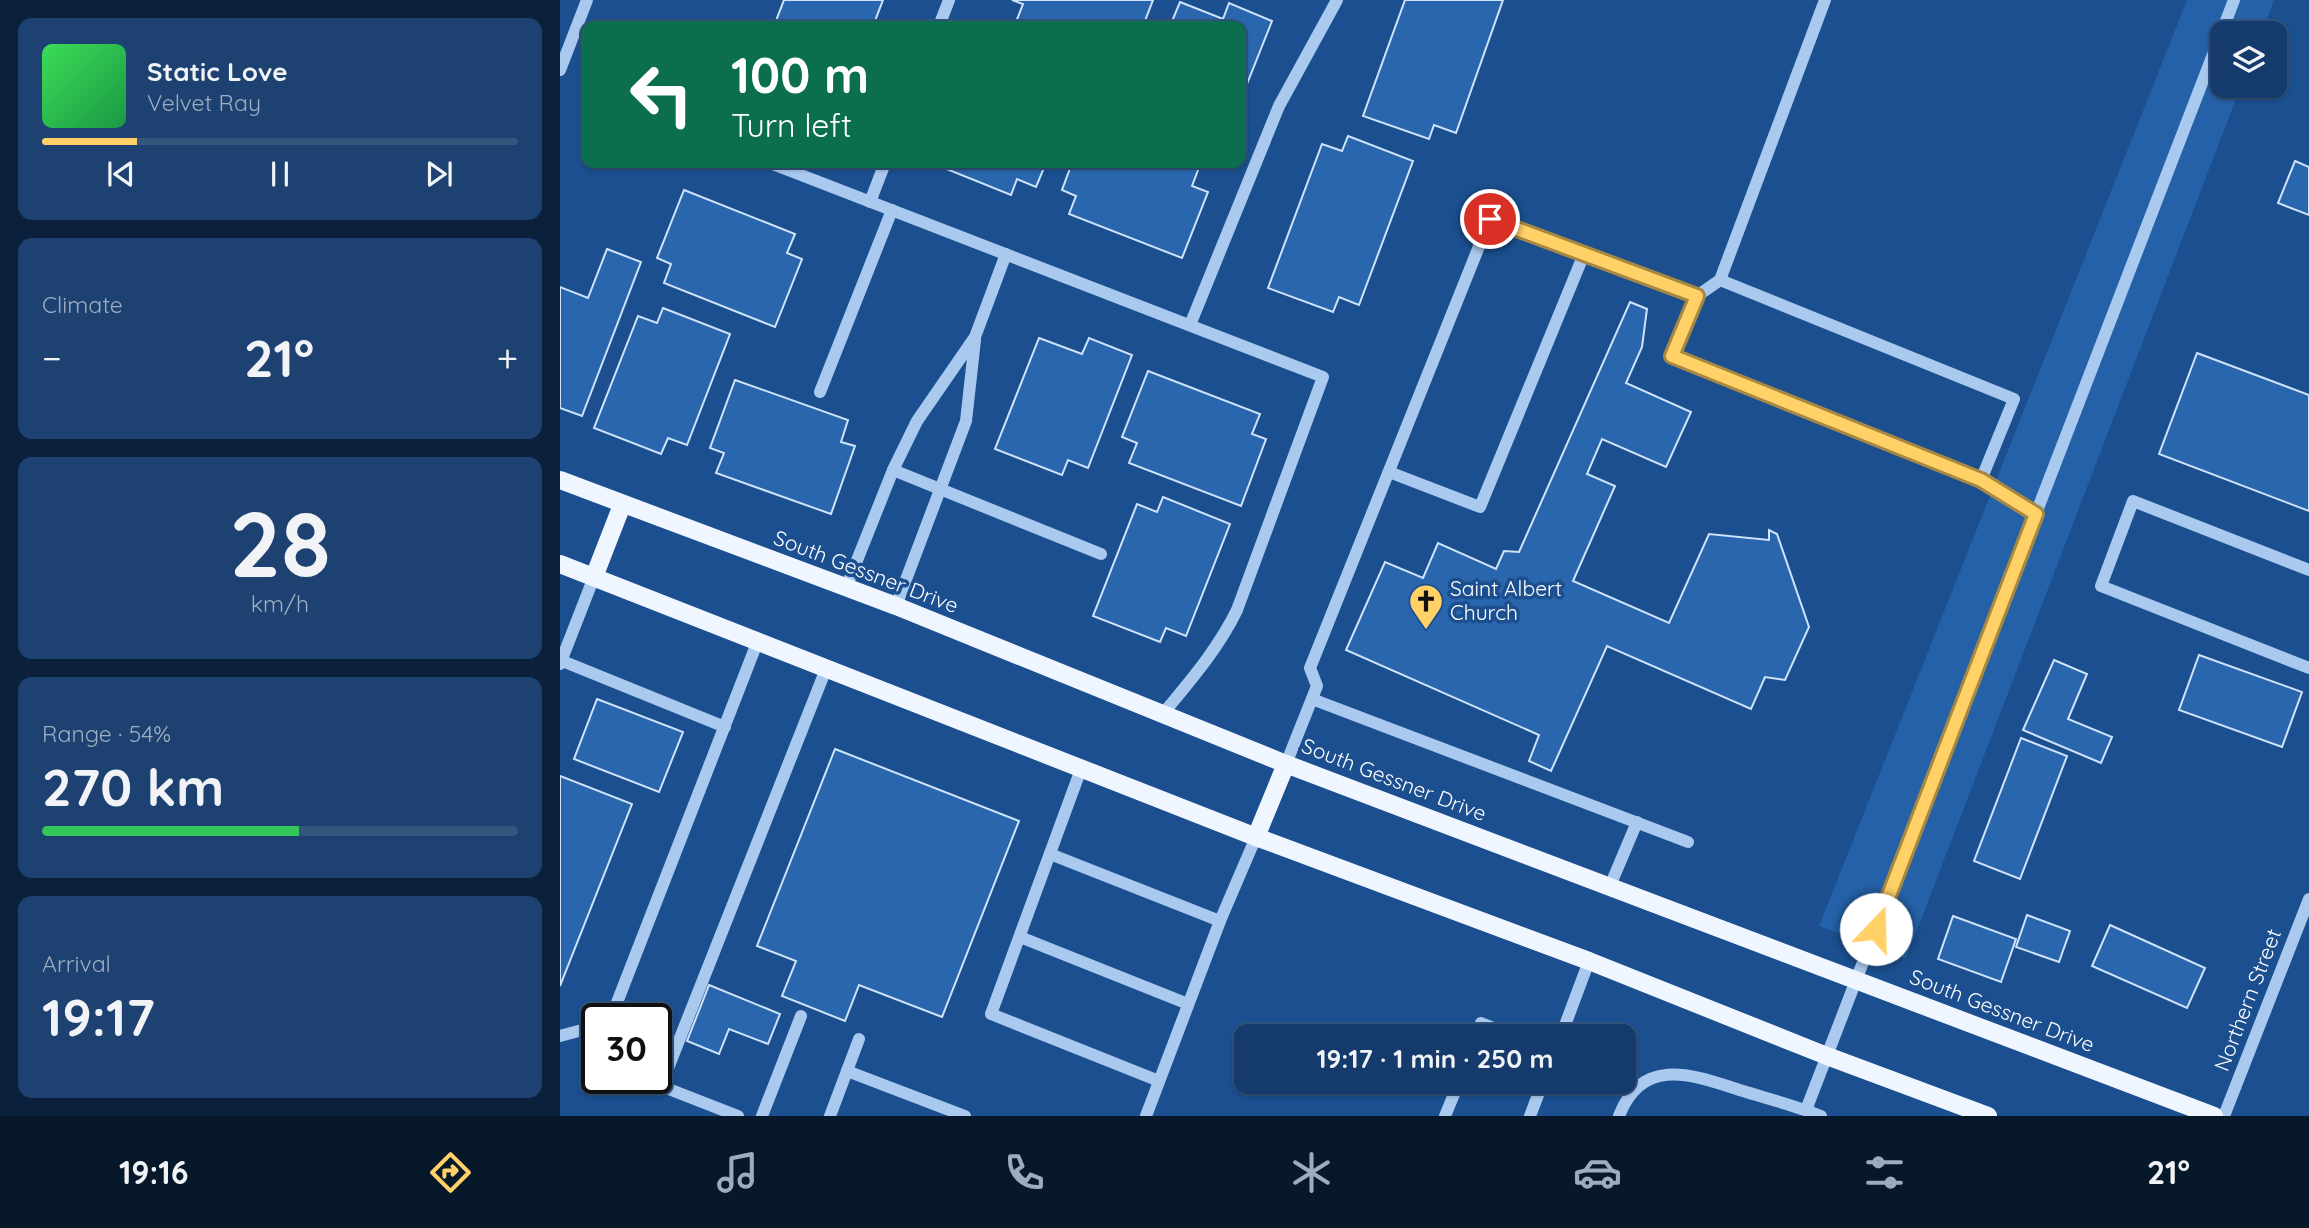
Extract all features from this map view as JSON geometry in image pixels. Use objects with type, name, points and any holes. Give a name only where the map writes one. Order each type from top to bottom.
[{"type":"main road","name":"South Gessner Drive","points":[[560,480],[896,606],[1286,764],[2214,1116]]},
{"type":"main road","points":[[594,577],[622,505]]},
{"type":"main road","points":[[560,565],[1256,837],[1589,961],[1827,1056],[1988,1116]]},
{"type":"main road","points":[[1256,837],[1286,764]]},
{"type":"street","points":[[560,70],[587,0]]},
{"type":"street","points":[[941,21],[949,0]]},
{"type":"street","points":[[1190,326],[1279,106],[1337,0]]},
{"type":"street","points":[[1825,0],[1720,280],[1697,296],[1672,356],[1981,480],[2036,514]]},
{"type":"street","points":[[1806,1110],[2234,0]]},
{"type":"street","points":[[783,168],[1323,377],[1226,634],[1162,715]]},
{"type":"street","points":[[870,202],[883,168]]},
{"type":"street","points":[[820,392],[892,210]]},
{"type":"street","points":[[1286,764],[1317,686],[1310,668],[1490,219],[1697,296]]},
{"type":"street","points":[[846,588],[892,470],[917,421],[975,337],[1006,254]]},
{"type":"street","points":[[1389,472],[1480,507],[1584,254]]},
{"type":"street","points":[[1720,280],[2014,399],[1981,480]]},
{"type":"street","points":[[896,606],[966,421],[975,337]]},
{"type":"street","points":[[892,470],[1101,554]]},
{"type":"street","points":[[2309,570],[2133,501],[2101,586],[2309,668]]},
{"type":"street","points":[[594,577],[560,661],[725,726]]},
{"type":"street","points":[[617,1003],[757,643]]},
{"type":"street","points":[[738,1116],[661,1086],[827,669]]},
{"type":"street","points":[[1312,699],[1688,842]]},
{"type":"street","points":[[1081,769],[992,1014],[1159,1081]]},
{"type":"street","points":[[1609,886],[1637,822]]},
{"type":"street","points":[[1146,1116],[1220,921],[1256,837]]},
{"type":"street","points":[[1051,855],[1220,921]]},
{"type":"street","name":"Northern Street","points":[[2224,1116],[2309,899]]},
{"type":"street","points":[[1020,937],[1188,1004]]},
{"type":"street","points":[[1565,1024],[1589,961]]},
{"type":"street","points":[[762,1116],[801,1016]]},
{"type":"street","points":[[560,1036],[581,1030]]},
{"type":"street","points":[[830,1116],[859,1038]]},
{"type":"street","points":[[847,1071],[965,1116]]},
{"type":"street","points":[[1619,1116],[1626,1098],[1644,1082],[1669,1074],[1697,1076],[1821,1116]]},
{"type":"street","points":[[1445,1116],[1453,1094]]},
{"type":"street","points":[[1530,1116],[1539,1094]]},
{"type":"shaded area","points":[[2187,0],[2274,0],[2266,21],[2210,21],[2210,98],[2236,98],[1906,959],[1819,926]]},
{"type":"building","points":[[784,0],[883,0],[875,21],[776,21]]},
{"type":"building","points":[[1012,0],[1153,0],[1145,21],[1016,21],[1023,4]]},
{"type":"building","points":[[1405,0],[1503,0],[1456,133],[1434,125],[1429,139],[1363,116]]},
{"type":"building","points":[[1180,2],[1223,19],[1229,3],[1272,21],[1246,86],[1246,21],[1172,21]]},
{"type":"building","points":[[1348,136],[1413,161],[1359,305],[1339,297],[1333,312],[1268,288],[1322,144],[1342,151]]},
{"type":"building","points":[[2295,161],[2309,167],[2309,215],[2278,203]]},
{"type":"building","points":[[944,168],[1044,168],[1036,187],[1017,179],[1011,195]]},
{"type":"building","points":[[1070,168],[1199,168],[1192,186],[1208,192],[1182,258],[1069,214],[1076,196],[1062,190]]},
{"type":"building","points":[[684,190],[795,234],[787,253],[802,259],[775,327],[664,283],[671,264],[657,258]]},
{"type":"building","points":[[607,249],[641,262],[582,416],[560,408],[560,287],[588,298]]},
{"type":"building","points":[[1630,302],[1647,309],[1642,347],[1626,383],[1691,412],[1666,467],[1602,439],[1587,474],[1615,486],[1573,581],[1669,623],[1709,534],[1769,540],[1769,530],[1777,534],[1809,627],[1785,680],[1765,677],[1751,709],[1607,646],[1551,771],[1529,761],[1539,735],[1346,650],[1385,562],[1423,578],[1438,543],[1496,569],[1504,551],[1519,552]]},
{"type":"building","points":[[663,308],[730,334],[687,445],[668,438],[661,454],[594,428],[638,316],[657,323]]},
{"type":"building","points":[[1039,338],[1082,354],[1089,338],[1132,355],[1088,468],[1068,460],[1062,475],[995,449]]},
{"type":"building","points":[[2197,353],[2309,395],[2309,511],[2159,454]]},
{"type":"building","points":[[1148,371],[1260,414],[1252,434],[1266,439],[1241,506],[1129,463],[1137,443],[1122,437]]},
{"type":"building","points":[[735,380],[848,420],[841,442],[855,446],[831,514],[716,473],[724,453],[710,448]]},
{"type":"building","points":[[1163,497],[1230,524],[1186,636],[1166,628],[1160,642],[1093,616],[1137,504],[1157,512]]},
{"type":"building","points":[[2199,655],[2302,692],[2282,747],[2179,710]]},
{"type":"building","points":[[2054,660],[2087,674],[2068,719],[2112,737],[2101,763],[2023,730]]},
{"type":"building","points":[[597,699],[683,732],[659,792],[574,759]]},
{"type":"building","points":[[2021,738],[2067,756],[2020,879],[1974,861]]},
{"type":"building","points":[[835,749],[1019,821],[942,1017],[859,985],[845,1021],[782,996],[796,961],[757,946]]},
{"type":"building","points":[[560,776],[632,804],[560,986]]},
{"type":"building","points":[[2027,915],[2070,931],[2059,962],[2016,947]]},
{"type":"building","points":[[1953,916],[2016,939],[2001,982],[1938,959]]},
{"type":"building","points":[[2110,925],[2205,968],[2187,1008],[2092,966]]},
{"type":"building","points":[[709,985],[780,1014],[768,1044],[729,1029],[719,1054],[687,1041]]},
{"type":"place","name":"Saint Albert Church","points":[[1426,631]]},
{"type":"route","points":[[1490,219],[1697,296],[1672,356],[1981,480],[2036,514],[1876,929]]}]
